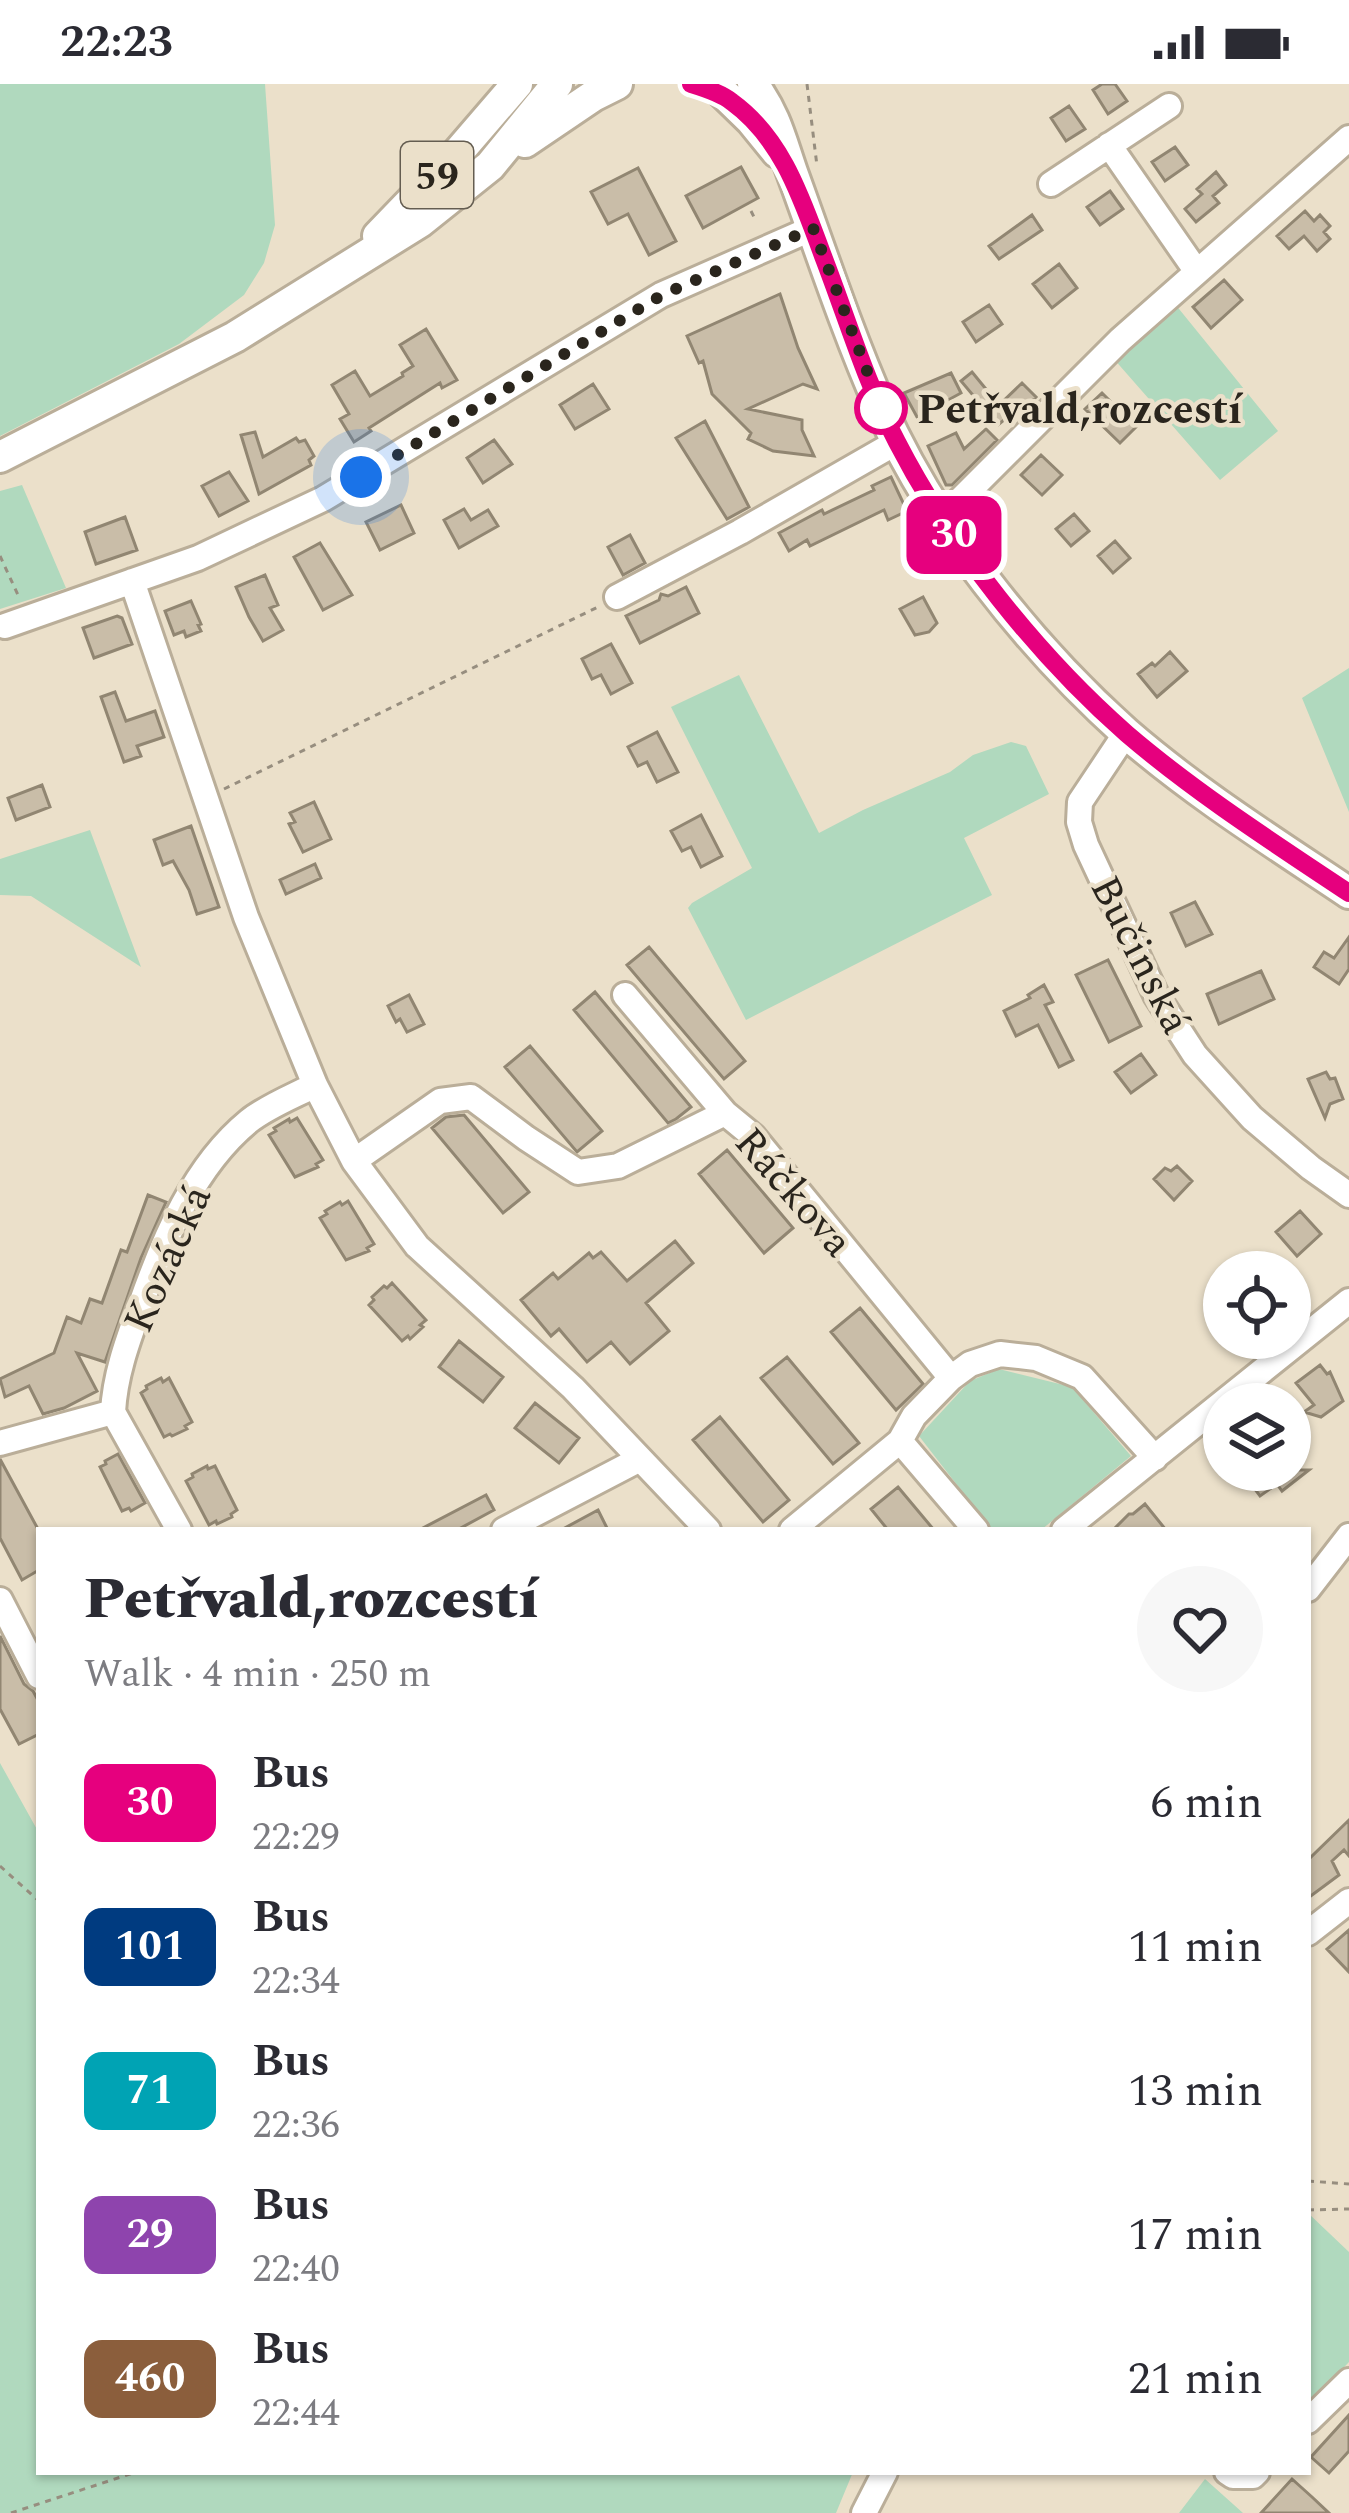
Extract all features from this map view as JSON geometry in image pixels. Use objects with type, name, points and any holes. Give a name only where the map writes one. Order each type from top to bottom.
[{"type":"main road","name":"59","points":[[353,262],[517,84]]},
{"type":"main road","name":"59","points":[[0,457],[235,337],[421,222],[490,166],[557,84]]},
{"type":"main road","points":[[490,166],[617,84]]},
{"type":"main road","points":[[690,84],[749,95],[805,172],[813,228],[897,442],[942,518],[1019,620],[1126,733],[1349,893]]},
{"type":"street","points":[[1051,184],[1169,106]]},
{"type":"street","points":[[942,518],[1120,340],[1349,138]]},
{"type":"street","points":[[1109,145],[1197,272]]},
{"type":"street","points":[[17,622],[199,558],[323,500],[662,295],[813,228]]},
{"type":"street","points":[[617,597],[897,442]]},
{"type":"street","points":[[132,581],[246,917],[315,1085],[354,1161],[417,1246],[573,1388],[705,1527]]},
{"type":"street","name":"Bučinská","points":[[1126,733],[1082,796],[1078,822],[1156,995],[1235,1102],[1289,1151],[1349,1195]]},
{"type":"street","points":[[625,995],[724,1112]]},
{"type":"street","name":"Kozácká","points":[[113,1412],[115,1380],[125,1348],[183,1204],[211,1163],[250,1120],[315,1085]]},
{"type":"street","name":"Ráčkova","points":[[354,1161],[440,1101],[471,1097],[578,1172],[618,1166],[724,1112],[754,1136],[951,1378]]},
{"type":"street","points":[[1068,1527],[1349,1301]]},
{"type":"street","points":[[796,1527],[900,1441],[914,1416],[951,1378],[970,1364],[1000,1354],[1036,1358],[1082,1377],[1155,1458]]},
{"type":"street","points":[[0,1443],[113,1412],[177,1527]]},
{"type":"street","points":[[900,1441],[973,1527]]},
{"type":"street","points":[[509,1527],[640,1459]]},
{"type":"street","points":[[1311,1585],[1349,1536]]},
{"type":"street","points":[[0,1600],[36,1670]]},
{"type":"street","points":[[1311,1932],[1349,1901]]},
{"type":"street","points":[[1311,2418],[1349,2381]]},
{"type":"street","points":[[864,2513],[883,2475]]},
{"type":"path","points":[[805,172],[807,84]]},
{"type":"path","points":[[751,211],[755,219]]},
{"type":"path","points":[[0,556],[17,622]]},
{"type":"path","points":[[206,798],[617,597]]},
{"type":"path","points":[[0,1866],[36,1898]]},
{"type":"path","points":[[1311,2181],[1349,2184]]},
{"type":"path","points":[[1311,2210],[1349,2209]]},
{"type":"path","points":[[10,2513],[127,2475]]},
{"type":"green space","points":[[0,84],[265,84],[275,225],[264,263],[244,295],[179,344],[0,436]]},
{"type":"green space","points":[[1175,304],[1278,431],[1220,480],[1113,358]]},
{"type":"green space","points":[[22,485],[66,588],[0,609],[0,491]]},
{"type":"green space","points":[[1349,668],[1349,812],[1302,698]]},
{"type":"green space","points":[[739,675],[819,833],[950,772],[973,755],[1011,742],[1026,746],[1049,794],[964,838],[992,895],[746,1020],[688,908],[752,868],[671,707]]},
{"type":"green space","points":[[90,830],[141,967],[31,896],[0,895],[0,859]]},
{"type":"green space","points":[[999,1369],[1072,1387],[1131,1456],[1045,1527],[990,1527],[919,1436],[970,1381]]},
{"type":"green space","points":[[0,1763],[36,1828],[36,2475],[852,2475],[836,2513],[0,2513]]},
{"type":"green space","points":[[1311,2216],[1349,2252],[1349,2362],[1311,2402]]},
{"type":"green space","points":[[1205,2479],[1243,2513],[1179,2513]]},
{"type":"building","points":[[1115,84],[1127,101],[1108,114],[1093,90]]},
{"type":"building","points":[[1069,106],[1085,129],[1066,141],[1051,118]]},
{"type":"building","points":[[1175,147],[1188,165],[1165,181],[1152,162]]},
{"type":"building","points":[[741,167],[758,198],[703,228],[686,196]]},
{"type":"building","points":[[638,168],[676,241],[649,255],[628,214],[608,224],[591,192]]},
{"type":"building","points":[[1216,172],[1226,185],[1213,196],[1219,203],[1196,222],[1185,209],[1202,194],[1197,189]]},
{"type":"building","points":[[1110,191],[1123,209],[1100,225],[1087,207]]},
{"type":"building","points":[[1305,211],[1314,221],[1320,215],[1330,226],[1324,232],[1330,239],[1317,251],[1304,236],[1289,249],[1277,236]]},
{"type":"building","points":[[1032,215],[1042,230],[999,259],[989,246]]},
{"type":"building","points":[[1059,264],[1077,288],[1052,308],[1033,284]]},
{"type":"building","points":[[1224,280],[1242,300],[1211,328],[1193,307]]},
{"type":"building","points":[[780,294],[817,389],[803,384],[748,409],[802,420],[814,456],[773,451],[748,439],[751,433],[712,394],[703,361],[699,363],[687,336]]},
{"type":"building","points":[[989,305],[1002,324],[976,342],[963,322]]},
{"type":"building","points":[[426,329],[457,380],[442,388],[440,383],[354,442],[340,419],[349,414],[332,385],[355,371],[370,396],[413,366],[400,345]]},
{"type":"building","points":[[972,372],[999,405],[1022,383],[1036,397],[998,425],[961,381]]},
{"type":"building","points":[[951,373],[961,393],[917,417],[904,393]]},
{"type":"building","points":[[593,384],[609,409],[575,429],[560,405]]},
{"type":"building","points":[[1102,393],[1136,427],[1120,443],[1085,409]]},
{"type":"building","points":[[705,421],[749,507],[727,519],[676,438]]},
{"type":"building","points":[[986,429],[997,440],[952,485],[946,485],[928,446],[956,433],[964,449]]},
{"type":"building","points":[[255,432],[263,457],[296,438],[305,440],[314,456],[311,465],[259,494],[241,435]]},
{"type":"building","points":[[494,440],[512,464],[483,483],[467,458]]},
{"type":"building","points":[[1041,455],[1062,475],[1042,495],[1021,475]]},
{"type":"building","points":[[229,472],[248,501],[219,516],[202,486]]},
{"type":"building","points":[[891,477],[907,511],[888,520],[884,510],[810,546],[807,540],[789,551],[779,533],[874,490],[872,486]]},
{"type":"building","points":[[401,505],[414,533],[380,550],[366,522]]},
{"type":"building","points":[[464,509],[471,520],[488,510],[498,526],[459,548],[444,520]]},
{"type":"building","points":[[1074,514],[1089,531],[1071,546],[1056,529]]},
{"type":"building","points":[[125,517],[137,550],[96,564],[85,532]]},
{"type":"building","points":[[630,535],[645,563],[623,575],[608,547]]},
{"type":"building","points":[[1115,541],[1130,558],[1113,573],[1098,556]]},
{"type":"building","points":[[320,543],[352,595],[323,610],[294,557]]},
{"type":"building","points":[[265,575],[278,605],[270,608],[283,630],[263,641],[236,587]]},
{"type":"building","points":[[686,587],[699,613],[640,643],[626,616],[659,600],[661,594],[668,596]]},
{"type":"building","points":[[923,597],[937,623],[929,632],[915,635],[900,609]]},
{"type":"building","points":[[191,601],[201,631],[186,637],[184,631],[174,635],[165,611]]},
{"type":"building","points":[[117,616],[132,644],[94,658],[83,628]]},
{"type":"building","points":[[611,644],[632,683],[611,694],[601,675],[592,679],[582,659]]},
{"type":"building","points":[[1170,652],[1187,671],[1157,697],[1138,674]]},
{"type":"building","points":[[115,692],[126,721],[155,711],[164,737],[137,746],[141,756],[124,762],[101,697]]},
{"type":"building","points":[[657,732],[678,772],[657,782],[647,762],[638,766],[628,747]]},
{"type":"building","points":[[42,785],[50,807],[16,820],[8,798]]},
{"type":"building","points":[[314,802],[331,839],[303,852],[289,824],[295,822],[290,813]]},
{"type":"building","points":[[701,815],[722,856],[701,867],[691,847],[682,851],[671,831]]},
{"type":"building","points":[[191,826],[219,907],[197,914],[173,861],[163,865],[154,840]]},
{"type":"building","points":[[315,864],[321,878],[286,894],[280,880]]},
{"type":"building","points":[[1195,902],[1212,934],[1186,946],[1171,913]]},
{"type":"building","points":[[1349,937],[1349,969],[1339,984],[1314,967],[1324,952],[1334,958]]},
{"type":"building","points":[[649,947],[745,1061],[724,1079],[627,965]]},
{"type":"building","points":[[1108,960],[1141,1026],[1109,1042],[1076,975]]},
{"type":"building","points":[[1261,971],[1274,999],[1219,1024],[1207,994]]},
{"type":"building","points":[[1044,985],[1053,1002],[1045,1005],[1073,1060],[1059,1067],[1038,1025],[1016,1036],[1004,1011]]},
{"type":"building","points":[[595,992],[691,1107],[676,1119],[668,1123],[574,1010]]},
{"type":"building","points":[[409,995],[424,1024],[407,1032],[388,1006]]},
{"type":"building","points":[[530,1046],[602,1131],[577,1152],[505,1067]]},
{"type":"building","points":[[1141,1054],[1156,1075],[1131,1093],[1115,1072]]},
{"type":"building","points":[[1326,1072],[1330,1079],[1335,1078],[1343,1099],[1330,1104],[1325,1118],[1308,1079]]},
{"type":"building","points":[[464,1115],[529,1192],[503,1213],[432,1128],[446,1117]]},
{"type":"building","points":[[297,1118],[323,1160],[295,1177],[269,1135]]},
{"type":"building","points":[[727,1150],[793,1228],[764,1253],[699,1174]]},
{"type":"building","points":[[1177,1166],[1192,1181],[1174,1200],[1154,1179],[1165,1168],[1171,1171]]},
{"type":"building","points":[[148,1195],[166,1202],[105,1362],[77,1353],[97,1391],[43,1414],[29,1386],[5,1397],[0,1379],[54,1353],[67,1317],[81,1323],[90,1299],[102,1303]]},
{"type":"building","points":[[348,1201],[374,1244],[346,1260],[320,1218]]},
{"type":"building","points":[[1300,1211],[1321,1234],[1302,1251],[1293,1251],[1276,1232]]},
{"type":"building","points":[[675,1241],[693,1263],[646,1303],[669,1331],[630,1364],[611,1342],[587,1362],[559,1329],[551,1336],[521,1300],[553,1273],[558,1279],[589,1253],[593,1258],[601,1252],[627,1281]]},
{"type":"building","points":[[392,1283],[426,1320],[410,1339],[402,1341],[369,1305],[372,1297]]},
{"type":"building","points":[[860,1308],[923,1384],[896,1410],[831,1332]]},
{"type":"building","points":[[459,1341],[503,1377],[483,1402],[439,1367]]},
{"type":"building","points":[[787,1357],[859,1443],[833,1464],[761,1378]]},
{"type":"building","points":[[1320,1365],[1330,1372],[1343,1401],[1321,1417],[1311,1414],[1311,1383],[1296,1383]]},
{"type":"building","points":[[161,1378],[163,1382],[169,1378],[192,1422],[187,1429],[164,1437],[141,1393]]},
{"type":"building","points":[[535,1403],[579,1438],[559,1463],[515,1428]]},
{"type":"building","points":[[720,1417],[789,1500],[763,1522],[693,1440]]},
{"type":"building","points":[[118,1454],[145,1503],[131,1511],[122,1511],[100,1467]]},
{"type":"building","points":[[0,1459],[37,1527],[36,1572],[22,1580],[0,1538]]},
{"type":"building","points":[[207,1466],[215,1466],[237,1510],[232,1517],[209,1525],[186,1481]]},
{"type":"building","points":[[898,1487],[931,1527],[886,1527],[871,1509]]},
{"type":"building","points":[[486,1495],[494,1510],[463,1527],[425,1527]]},
{"type":"building","points":[[1145,1504],[1164,1527],[1116,1527]]},
{"type":"building","points":[[598,1510],[606,1527],[567,1527]]},
{"type":"building","points":[[0,1636],[24,1684],[36,1696],[36,1736],[19,1744],[0,1709]]},
{"type":"building","points":[[1349,1820],[1349,1856],[1344,1850],[1332,1861],[1339,1875],[1311,1896],[1311,1857]]},
{"type":"building","points":[[1349,1930],[1349,1972],[1327,1949]]},
{"type":"building","points":[[1349,2415],[1349,2451],[1329,2473],[1311,2457]]},
{"type":"building","points":[[1292,2479],[1312,2497],[1329,2513],[1261,2513]]},
{"type":"bus line","name":"30","points":[[691,84],[737,105],[791,171],[897,442],[942,518],[1019,620],[1126,733],[1349,893]]},
{"type":"place","name":"Petřvald,rozcestí","points":[[881,408]]},
{"type":"route","points":[[361,477],[662,295],[813,228],[881,408]]}]
